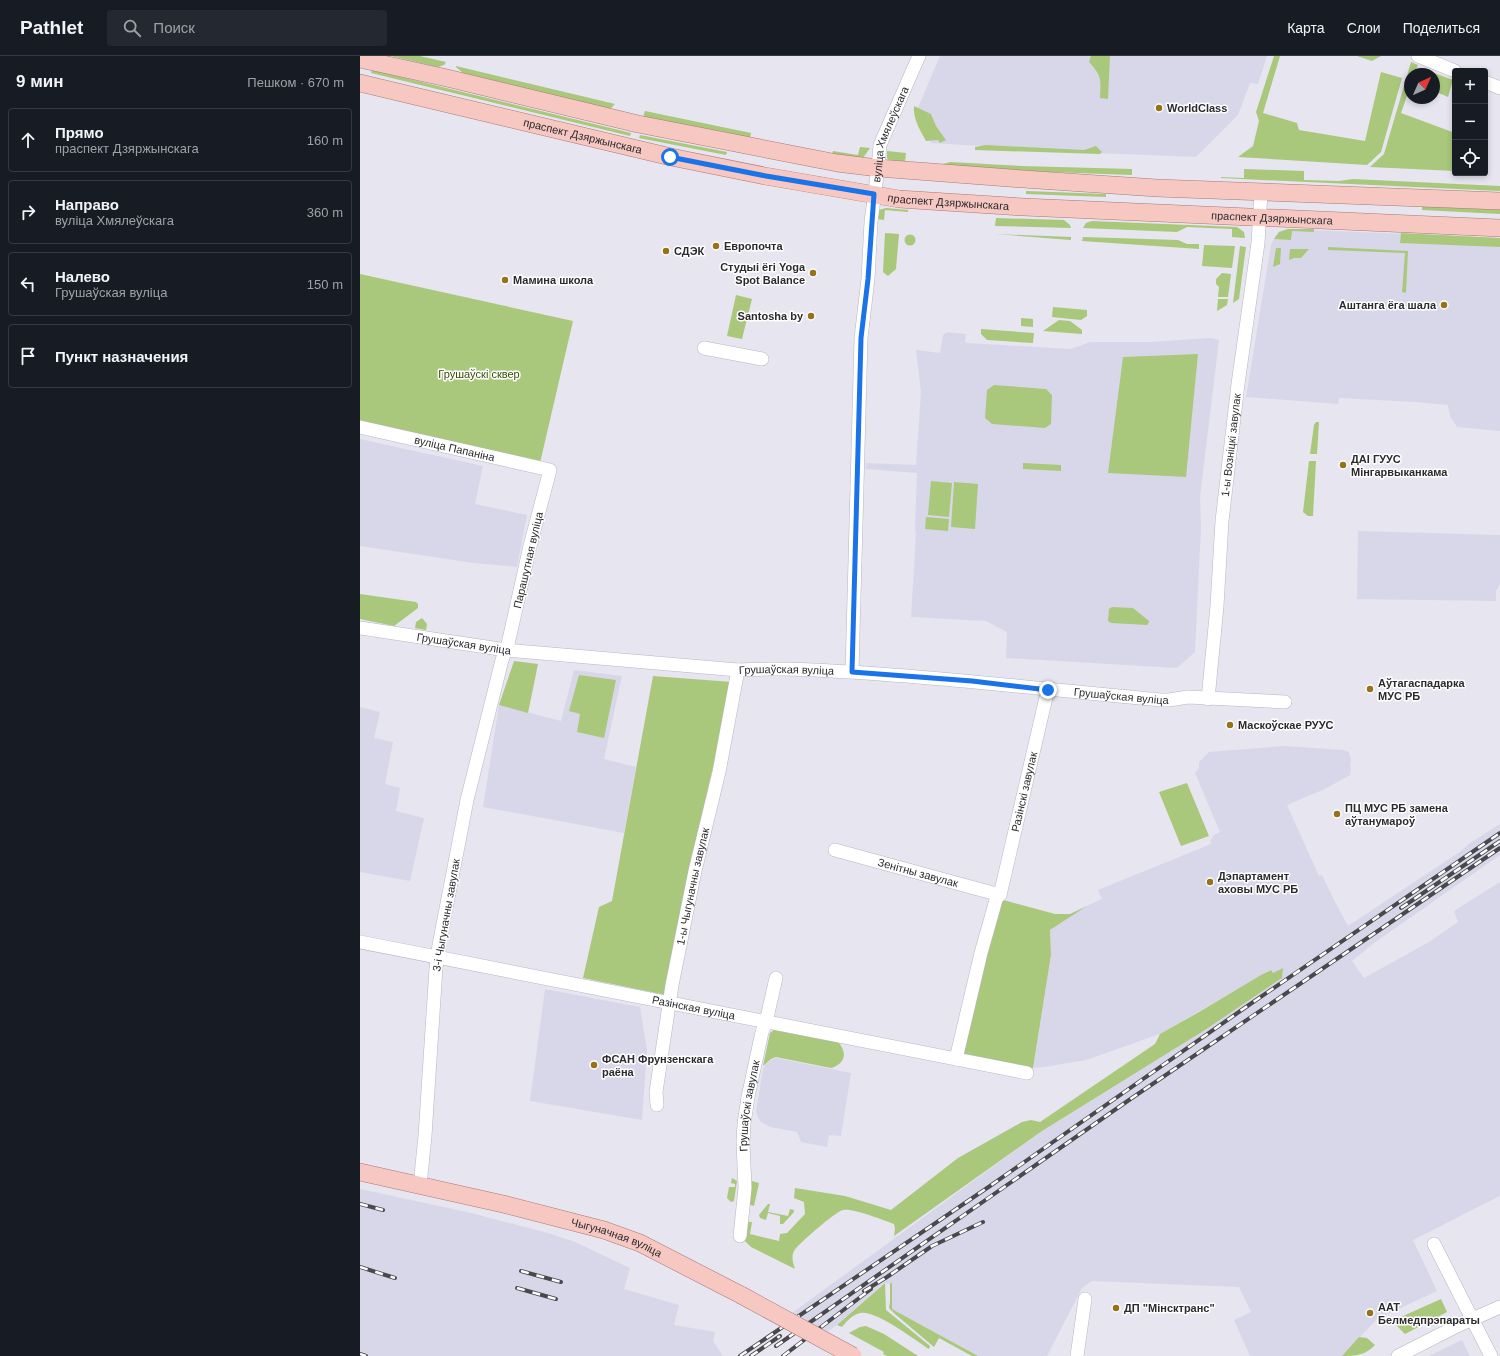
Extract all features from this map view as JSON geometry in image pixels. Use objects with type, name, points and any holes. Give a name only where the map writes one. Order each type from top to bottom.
[{"type":"main road","points":[[360,59],[646,125],[782,153],[838,163],[878,168],[1142,187],[1261,193],[1500,201]]},
{"type":"main road","name":"праспект Дзяржынскага","points":[[360,83],[670,157],[766,176],[899,199],[991,206],[1500,228]]},
{"type":"main road","name":"Чыгуначная вуліца","points":[[360,1172],[503,1204],[604,1230],[640,1243],[741,1295],[853,1356]]},
{"type":"street","name":"вуліца Хмялеўскага","points":[[852,672],[861,338],[868,279],[874,194],[881,140],[919,56]]},
{"type":"street","points":[[1418,56],[1452,70]]},
{"type":"street","points":[[1488,83],[1500,88]]},
{"type":"street","name":"1-ы Возніцкі завулак","points":[[1208,699],[1217,606],[1222,521],[1238,384],[1258,243],[1261,193]]},
{"type":"street","points":[[704,348],[762,359]]},
{"type":"street","name":"вуліца Папаніна","points":[[360,427],[550,470]]},
{"type":"street","name":"Парашутная вуліца","points":[[506,650],[530,546],[550,470]]},
{"type":"street","name":"Грушаўская вуліца","points":[[360,628],[506,650],[738,670],[852,672],[972,681],[1048,690],[1169,700],[1188,697],[1285,702]]},
{"type":"street","name":"3-і Чыгуначны завулак","points":[[420,1185],[425,1136],[437,957],[467,800],[506,650]]},
{"type":"street","name":"1-ы Чыгуначны завулак","points":[[657,1105],[656,1092],[672,985],[695,871],[719,772],[738,670]]},
{"type":"street","name":"Разінскі завулак","points":[[956,1059],[981,953],[998,898],[1048,690]]},
{"type":"street","name":"Зенітны завулак","points":[[835,850],[998,898]]},
{"type":"street","name":"Разінская вуліца","points":[[360,942],[1027,1072]]},
{"type":"street","name":"Грушаўскі завулак","points":[[740,1236],[745,1188],[743,1142],[744,1124],[748,1097],[762,1032],[766,1022],[776,978]]},
{"type":"street","points":[[1434,1244],[1491,1356]]},
{"type":"street","points":[[1077,1356],[1085,1299]]},
{"type":"street","points":[[1398,1356],[1500,1307]]},
{"type":"shaded area","points":[[940,56],[1267,56],[1258,84],[1250,83],[1238,115],[1196,157],[1095,153],[931,143],[917,110]]},
{"type":"shaded area","points":[[1288,229],[1500,238],[1500,431],[1457,427],[1450,416],[1448,405],[1339,398],[1338,404],[1246,397],[1271,245],[1276,235]]},
{"type":"shaded area","points":[[947,332],[966,334],[965,342],[968,343],[1071,349],[1090,342],[1150,342],[1211,338],[1219,340],[1200,497],[1201,527],[1195,652],[1177,668],[1006,658],[1007,632],[986,621],[911,617],[916,534],[917,473],[866,469],[866,463],[916,465],[921,392],[916,350],[940,353],[943,335]]},
{"type":"shaded area","points":[[360,439],[483,466],[475,504],[527,515],[517,567],[474,563],[360,546]]},
{"type":"shaded area","points":[[1358,531],[1500,535],[1500,584],[1496,591],[1496,601],[1357,599]]},
{"type":"shaded area","points":[[574,670],[622,676],[604,759],[636,767],[624,833],[483,807],[499,705],[561,721]]},
{"type":"shaded area","points":[[360,707],[380,712],[374,738],[393,742],[385,784],[400,788],[396,811],[424,818],[410,881],[360,872]]},
{"type":"shaded area","points":[[1283,746],[1343,750],[1349,752],[1351,760],[1350,775],[1325,789],[1287,805],[1319,876],[1322,875],[1348,926],[1500,824],[1500,855],[1374,943],[1352,961],[1364,978],[1429,942],[1458,922],[1454,911],[1500,882],[1500,1196],[1413,1240],[1437,1291],[1377,1319],[1342,1356],[1250,1356],[1234,1320],[1251,1312],[1239,1287],[1092,1281],[1082,1288],[1047,1356],[978,1356],[892,1309],[892,1282],[890,1284],[884,1283],[837,1325],[815,1340],[781,1321],[1042,1131],[1205,1030],[1282,978],[1272,974],[1270,970],[1160,1034],[1086,1060],[1033,1068],[1051,955],[1050,930],[1087,906],[1102,899],[1098,890],[1211,844],[1210,840],[1213,838],[1212,836],[1220,832],[1195,773],[1199,768],[1199,762],[1209,752]]},
{"type":"shaded area","points":[[545,989],[640,1007],[647,1050],[642,1120],[530,1101]]},
{"type":"shaded area","points":[[776,1058],[851,1073],[841,1136],[829,1135],[827,1147],[801,1142],[797,1132],[770,1127],[761,1122],[758,1117],[756,1111],[763,1069],[766,1064]]},
{"type":"shaded area","points":[[360,1189],[471,1213],[548,1233],[575,1242],[630,1268],[624,1289],[679,1305],[674,1325],[715,1332],[713,1341],[723,1356],[360,1356]]},
{"type":"shaded area","points":[[1462,1340],[1470,1356],[1429,1356],[1431,1355]]},
{"type":"green space","points":[[391,56],[420,56],[446,62],[444,65],[438,67]]},
{"type":"green space","points":[[1091,56],[1110,56],[1108,99],[1100,98],[1100,78],[1089,62]]},
{"type":"green space","points":[[1274,56],[1280,56],[1263,113],[1297,123],[1299,130],[1365,141],[1381,72],[1402,78],[1381,152],[1367,165],[1238,157],[1253,146],[1259,121],[1256,112]]},
{"type":"green space","points":[[1357,56],[1381,56],[1372,61]]},
{"type":"green space","points":[[1411,62],[1418,65],[1417,68],[1409,68]]},
{"type":"green space","points":[[456,66],[615,104],[610,109],[463,73]]},
{"type":"green space","points":[[372,70],[631,133],[630,136],[371,73]]},
{"type":"green space","points":[[1440,75],[1452,80],[1448,97],[1440,94]]},
{"type":"green space","points":[[1404,86],[1404,104],[1401,113],[1452,132],[1452,171],[1370,167],[1384,154]]},
{"type":"green space","points":[[914,106],[931,114],[936,126],[946,140],[940,143],[938,140],[926,141],[919,129]]},
{"type":"green space","points":[[645,111],[751,133],[750,139],[643,117]]},
{"type":"green space","points":[[640,135],[727,152],[726,155],[639,138]]},
{"type":"green space","points":[[986,145],[1084,150],[1096,146],[1102,152],[1100,154],[975,150],[975,147]]},
{"type":"green space","points":[[860,147],[870,148],[863,158],[832,154],[833,151],[858,155]]},
{"type":"green space","points":[[887,151],[906,153],[905,162],[939,165],[950,162],[1021,166],[1132,169],[1132,175],[996,170],[892,163],[887,158]]},
{"type":"green space","points":[[1244,169],[1304,171],[1304,180],[1339,181],[1353,179],[1500,186],[1500,191],[1221,178],[1244,178]]},
{"type":"green space","points":[[1026,191],[1106,194],[1106,197],[1026,194]]},
{"type":"green space","points":[[1422,205],[1500,209],[1500,214],[1422,210]]},
{"type":"green space","points":[[886,208],[908,210],[908,212],[885,210],[884,220],[877,219],[879,210]]},
{"type":"green space","points":[[996,218],[1064,220],[1070,225],[1071,228],[995,226]]},
{"type":"green space","points":[[1092,221],[1237,227],[1244,232],[1245,238],[1232,237],[1232,229],[1187,227],[1177,232],[1083,228],[1086,223]]},
{"type":"green space","points":[[1288,229],[1314,229],[1314,232],[1292,231],[1291,240],[1274,239],[1279,232]]},
{"type":"green space","points":[[885,233],[899,234],[896,269],[888,276],[883,272]]},
{"type":"green space","points":[[1401,233],[1500,238],[1500,247],[1400,243]]},
{"type":"green space","points":[[995,234],[1071,237],[1071,240]]},
{"type":"green space","points":[[908,235],[912,235],[914,236],[914,244],[908,245],[905,242],[905,238]]},
{"type":"green space","points":[[1083,237],[1178,240],[1187,244],[1199,244],[1199,249],[1082,241]]},
{"type":"green space","points":[[1204,245],[1235,246],[1232,268],[1202,266]]},
{"type":"green space","points":[[1240,246],[1246,247],[1239,299],[1233,303]]},
{"type":"green space","points":[[1328,247],[1408,251],[1406,293],[1402,292],[1405,253],[1328,250]]},
{"type":"green space","points":[[1276,248],[1281,248],[1280,264],[1273,267]]},
{"type":"green space","points":[[1290,249],[1309,249],[1301,258],[1289,260]]},
{"type":"green space","points":[[1222,273],[1231,274],[1228,297],[1218,297],[1219,287],[1216,284],[1216,279]]},
{"type":"green space","name":"Грушаўскі сквер","points":[[360,274],[573,321],[540,463],[360,421]]},
{"type":"green space","points":[[736,295],[752,299],[742,339],[727,336]]},
{"type":"green space","points":[[1218,299],[1228,299],[1227,305],[1217,311]]},
{"type":"green space","points":[[1053,307],[1087,310],[1087,316],[1081,320],[1052,317]]},
{"type":"green space","points":[[1021,318],[1033,319],[1033,327],[1021,326]]},
{"type":"green space","points":[[1059,320],[1070,321],[1082,330],[1082,334],[1043,331]]},
{"type":"green space","points":[[981,329],[1034,333],[1033,343],[987,340],[981,334]]},
{"type":"green space","points":[[1198,354],[1186,477],[1108,473],[1123,357]]},
{"type":"green space","points":[[994,385],[1046,389],[1052,395],[1051,424],[1045,428],[992,424],[985,418],[987,390]]},
{"type":"green space","points":[[1316,422],[1319,422],[1317,454],[1310,454],[1314,425]]},
{"type":"green space","points":[[1309,461],[1316,461],[1313,516],[1308,516],[1303,512]]},
{"type":"green space","points":[[1023,463],[1061,465],[1061,471],[1023,469]]},
{"type":"green space","points":[[931,481],[952,483],[949,517],[928,515]]},
{"type":"green space","points":[[954,482],[978,484],[975,529],[951,527]]},
{"type":"green space","points":[[926,517],[949,519],[948,531],[925,529]]},
{"type":"green space","points":[[360,594],[416,602],[418,604],[418,608],[394,626],[360,619]]},
{"type":"green space","points":[[1112,607],[1133,608],[1149,622],[1147,625],[1111,623],[1108,621],[1109,609]]},
{"type":"green space","points":[[422,618],[427,624],[426,630],[415,628],[416,622]]},
{"type":"green space","points":[[514,661],[538,664],[528,713],[499,705]]},
{"type":"green space","points":[[579,675],[616,680],[604,738],[577,732],[580,714],[569,711]]},
{"type":"green space","points":[[653,676],[732,682],[692,861],[666,995],[583,978],[599,907],[612,901]]},
{"type":"green space","points":[[1187,783],[1209,836],[1181,846],[1159,792]]},
{"type":"green space","points":[[996,898],[1055,914],[1070,914],[1087,906],[1050,930],[1051,955],[1033,1068],[961,1055]]},
{"type":"green space","points":[[1283,968],[1282,978],[1205,1030],[1042,1131],[894,1236],[894,1224],[861,1212],[843,1210],[825,1222],[794,1251],[793,1262],[795,1269],[751,1247],[744,1240],[743,1222],[752,1222],[750,1234],[779,1241],[780,1234],[787,1233],[805,1214],[804,1202],[794,1198],[795,1188],[845,1196],[891,1210],[958,1158],[1022,1122],[1031,1120],[1040,1122],[1155,1044],[1160,1034],[1261,975],[1271,970],[1273,973]]},
{"type":"green space","points":[[775,1029],[838,1042],[843,1050],[844,1058],[839,1064],[831,1068],[776,1057],[771,1059],[763,1066],[770,1033]]},
{"type":"green space","points":[[732,1178],[737,1181],[734,1201],[731,1202],[727,1198],[729,1187],[735,1187],[735,1184],[731,1183]]},
{"type":"green space","points":[[752,1181],[759,1183],[754,1206],[747,1204],[750,1183]]},
{"type":"green space","points":[[768,1204],[770,1204],[768,1212],[788,1216],[790,1209],[794,1210],[794,1212],[783,1224],[780,1224],[780,1216],[768,1213],[766,1220],[760,1218],[759,1215]]},
{"type":"green space","points":[[892,1282],[892,1309],[978,1356],[972,1356],[939,1338],[934,1347],[895,1314],[889,1308],[890,1284]]},
{"type":"green space","points":[[885,1283],[886,1310],[930,1346],[929,1349],[885,1320],[867,1313],[855,1315],[842,1327],[837,1325]]},
{"type":"green space","points":[[1441,1299],[1447,1312],[1405,1334],[1392,1321]]},
{"type":"green space","points":[[866,1326],[884,1334],[918,1356],[887,1356],[883,1354],[884,1352],[849,1333],[860,1327]]},
{"type":"green space","points":[[1359,1337],[1367,1338],[1375,1345],[1368,1351],[1360,1354],[1342,1356]]},
{"type":"railway","points":[[740,1356],[990,1186],[1246,1007],[1500,833]]},
{"type":"railway","points":[[1401,908],[1500,841]]},
{"type":"railway","points":[[776,1346],[1129,1100],[1500,848]]},
{"type":"railway","points":[[360,1204],[383,1210]]},
{"type":"railway","points":[[864,1291],[932,1246],[983,1222]]},
{"type":"railway","points":[[360,1267],[395,1278]]},
{"type":"railway","points":[[521,1271],[561,1282]]},
{"type":"railway","points":[[517,1288],[556,1299]]},
{"type":"railway","points":[[783,1356],[871,1289]]},
{"type":"railway","points":[[751,1356],[780,1336]]},
{"type":"railway","points":[[360,1354],[366,1356]]},
{"type":"place","name":"WorldClass","points":[[1159,108]]},
{"type":"place","name":"Европочта","points":[[716,246]]},
{"type":"place","name":"СДЭК","points":[[666,251]]},
{"type":"place","name":"Студыі ёгі Yoga Spot Balance","points":[[813,273]]},
{"type":"place","name":"Мамина школа","points":[[505,280]]},
{"type":"place","name":"Аштанга ёга шала","points":[[1444,305]]},
{"type":"place","name":"Santosha by","points":[[811,316]]},
{"type":"place","name":"ДАІ ГУУС Мінгарвыканкама","points":[[1343,465]]},
{"type":"place","name":"Аўтагаспадарка МУС РБ","points":[[1370,689]]},
{"type":"place","name":"Маскоўскае РУУС","points":[[1230,725]]},
{"type":"place","name":"ПЦ МУС РБ замена аўтанумароў","points":[[1337,814]]},
{"type":"place","name":"Дэпартамент аховы МУС РБ","points":[[1210,882]]},
{"type":"place","name":"ФСАН Фрунзенскага раёна","points":[[594,1065]]},
{"type":"place","name":"ДП \"Мінсктранс\"","points":[[1116,1308]]},
{"type":"place","name":"ААТ Белмедпрэпараты","points":[[1370,1313]]},
{"type":"route","points":[[670,157],[831,188],[874,194],[865,313],[861,338],[852,672],[972,681],[1048,690]]}]
